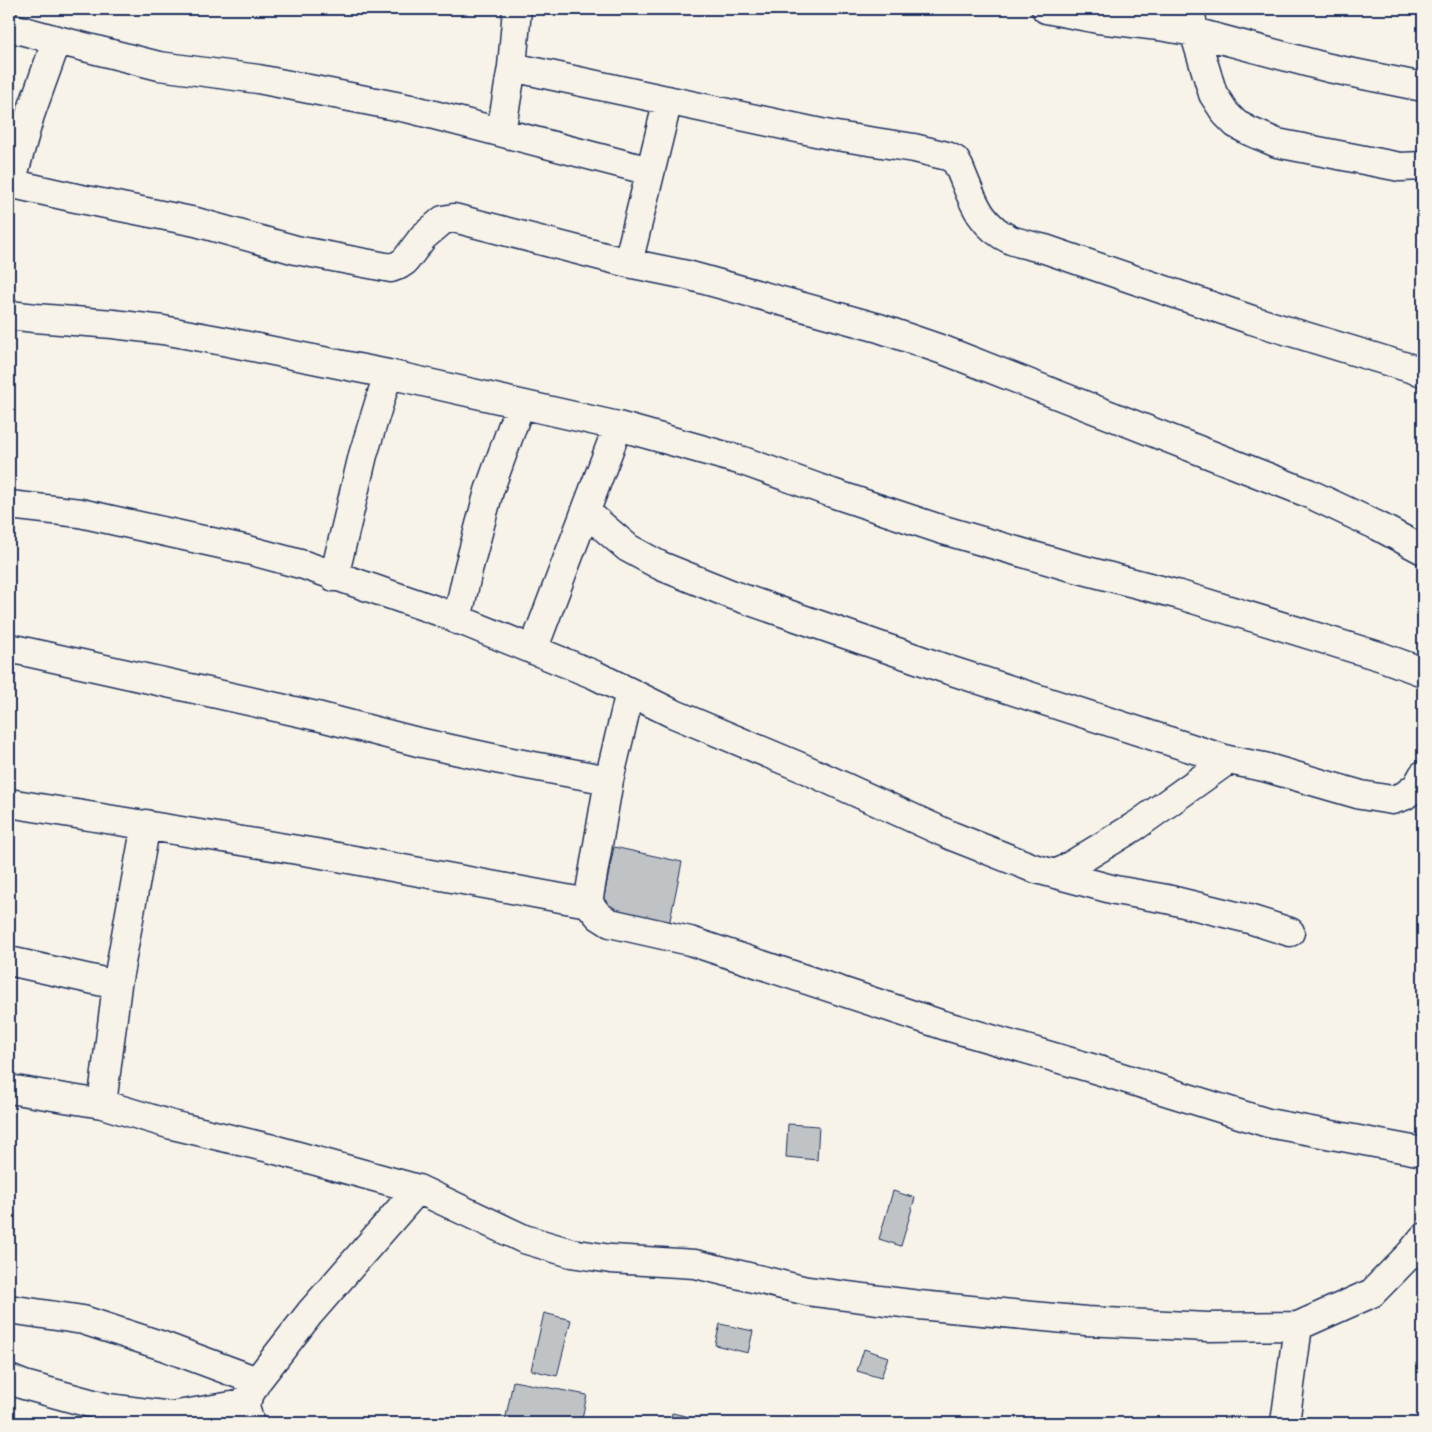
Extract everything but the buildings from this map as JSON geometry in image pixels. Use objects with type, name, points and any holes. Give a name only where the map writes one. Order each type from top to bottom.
[{"type":"street","points":[[501,132],[512,67],[517,9]]},
{"type":"street","points":[[1046,9],[1098,19],[1159,26],[1192,20],[1329,68],[1423,87]]},
{"type":"street","points":[[1192,20],[1212,94],[1226,114],[1236,124],[1277,143],[1400,167],[1423,166]]},
{"type":"street","points":[[9,27],[159,66],[258,79],[411,109],[650,171]]},
{"type":"street","points":[[57,40],[30,115],[10,183],[196,222],[296,250],[391,268],[405,261],[423,238],[443,220],[454,218],[628,263],[687,275],[879,328],[946,351],[1308,493],[1378,526],[1423,550]]},
{"type":"street","points":[[512,67],[830,135],[914,148],[947,156],[960,166],[978,212],[991,228],[1012,240],[1054,252],[1252,320],[1423,372]]},
{"type":"street","points":[[628,263],[668,100]]},
{"type":"street","points":[[9,315],[163,330],[304,356],[618,426],[743,461],[940,529],[1068,566],[1180,595],[1423,672]]},
{"type":"street","points":[[334,577],[363,455],[388,374]]},
{"type":"street","points":[[457,620],[489,491],[520,405]]},
{"type":"street","points":[[533,650],[618,426]]},
{"type":"street","points":[[9,505],[80,513],[248,550],[304,566],[438,612],[595,675],[672,712],[803,768],[952,836],[1033,868],[1115,890],[1167,899],[1249,919],[1290,932]]},
{"type":"street","points":[[586,512],[628,548],[661,566],[733,594],[949,670],[1228,760],[1361,795],[1392,800],[1404,796],[1417,786],[1423,775]]},
{"type":"street","points":[[9,648],[321,717],[418,742],[609,780]]},
{"type":"street","points":[[588,903],[609,780],[630,692]]},
{"type":"street","points":[[1057,874],[1137,825],[1228,760]]},
{"type":"street","points":[[9,803],[316,853],[588,903],[599,916],[610,923],[690,941],[944,1025],[1098,1070],[1268,1123],[1423,1152]]},
{"type":"street","points":[[102,1104],[117,985],[146,824]]},
{"type":"street","points":[[9,962],[117,985]]},
{"type":"street","points":[[9,1089],[102,1104],[172,1126],[268,1148],[418,1189],[524,1239],[571,1253],[611,1259],[695,1264],[808,1291],[919,1305],[1086,1321],[1207,1327],[1298,1326],[1372,1293],[1411,1254],[1423,1238]]},
{"type":"street","points":[[9,1379],[24,1385],[108,1408],[171,1416],[250,1403],[310,1313],[418,1189]]},
{"type":"street","points":[[9,1309],[83,1320],[163,1346],[250,1403]]},
{"type":"street","points":[[1285,1423],[1298,1326]]}]
